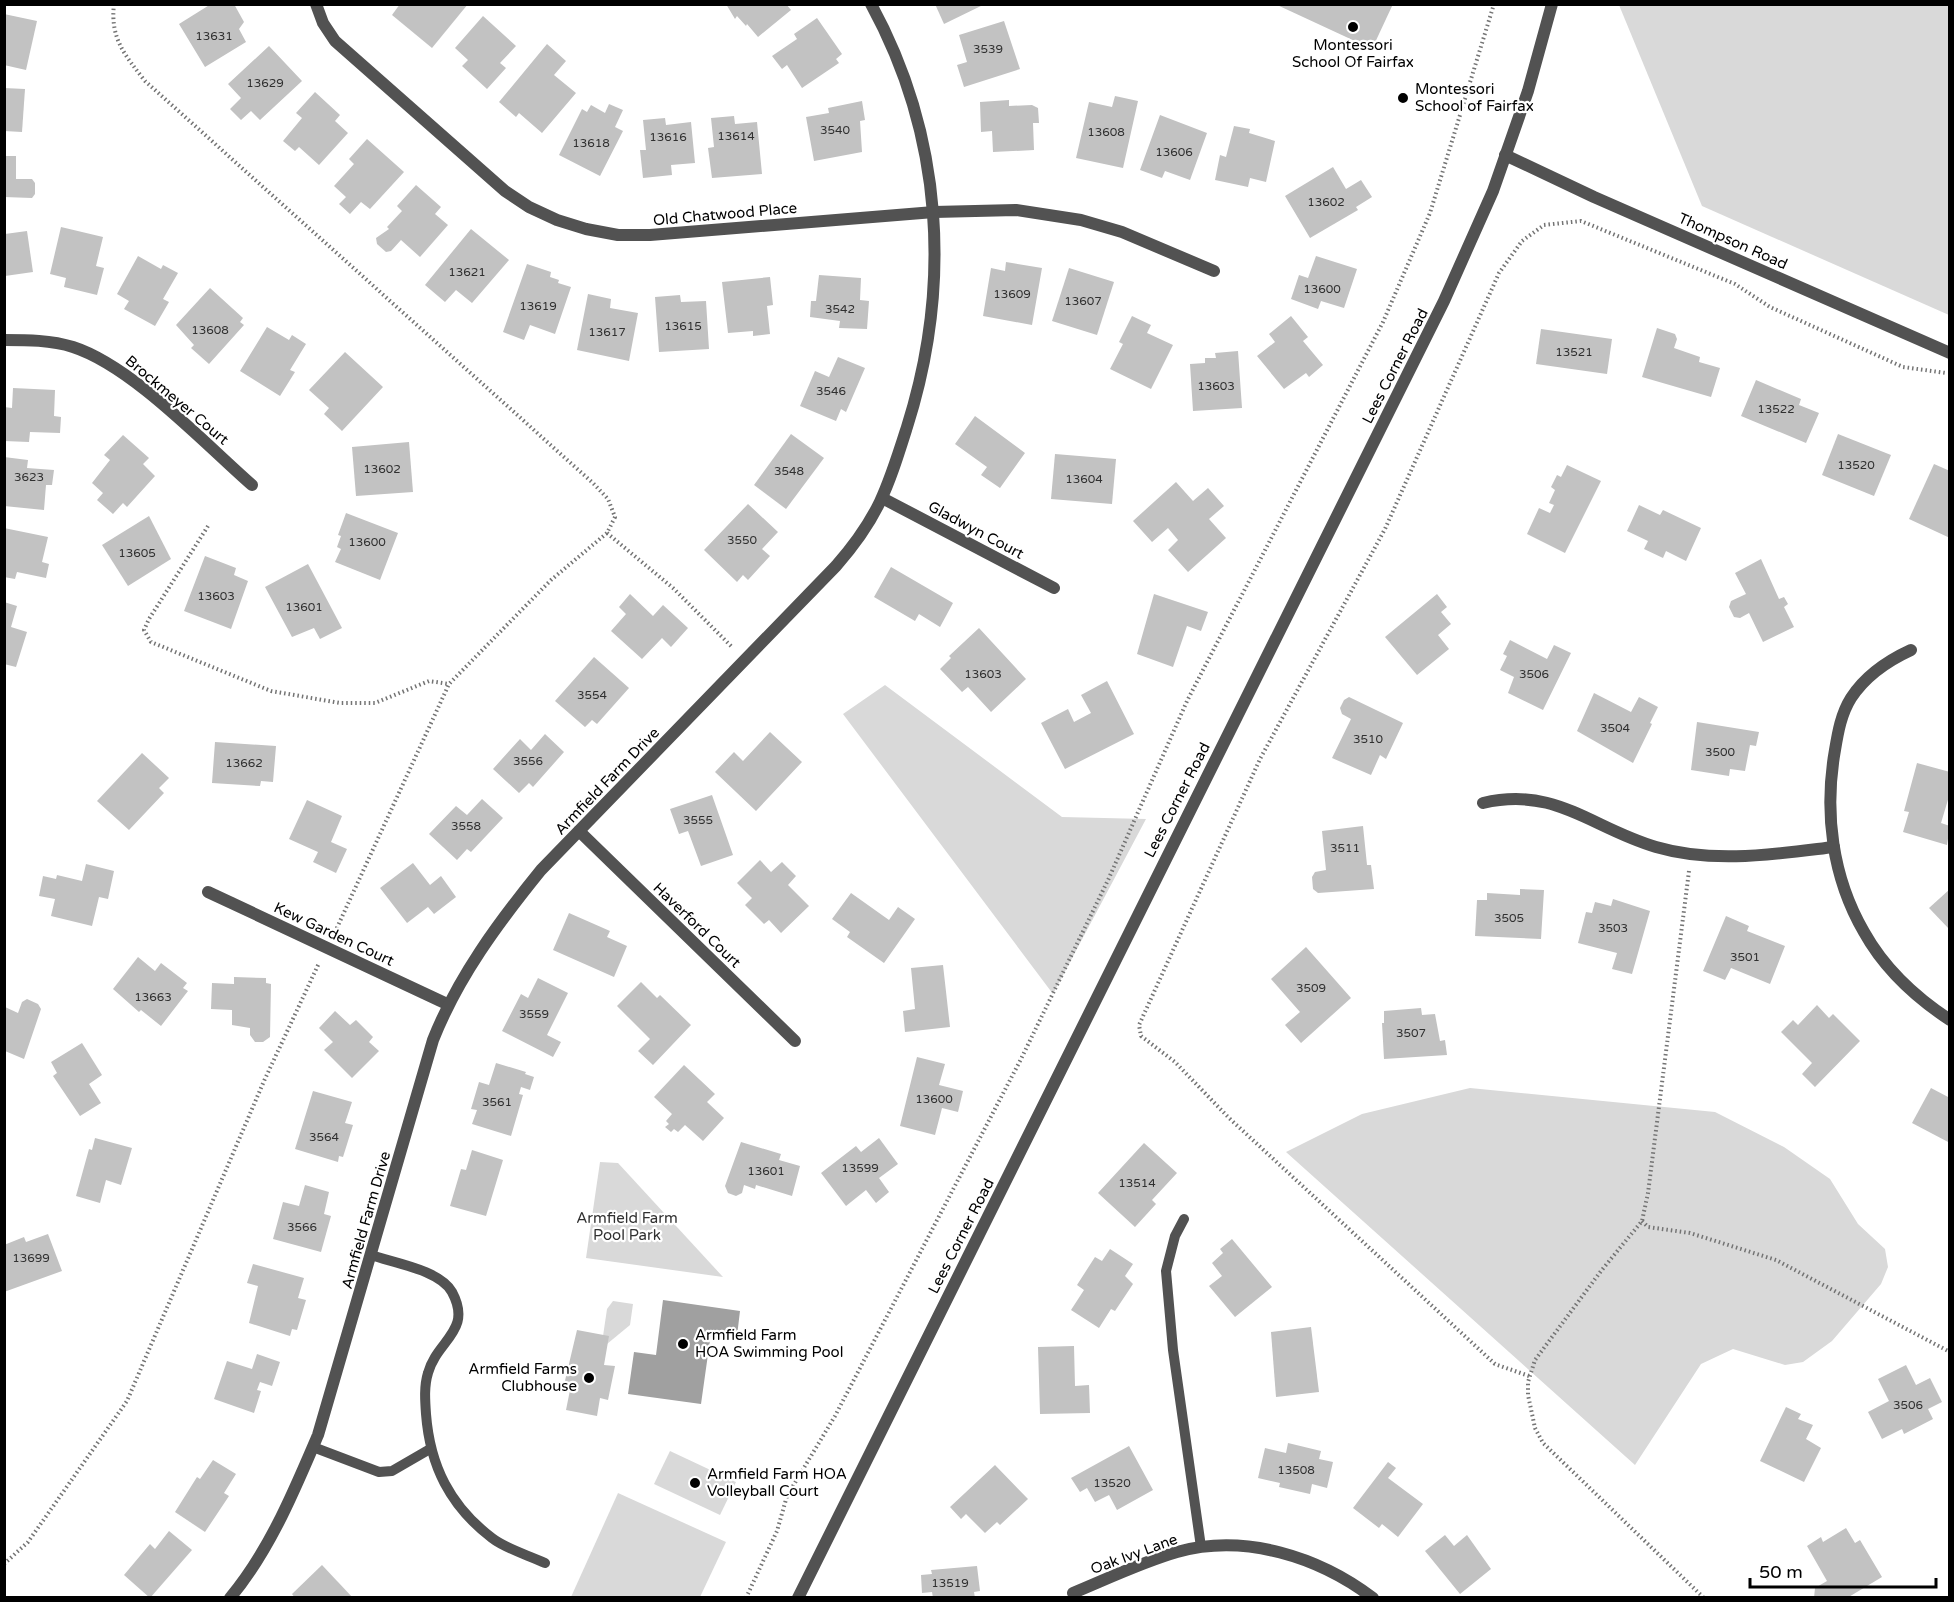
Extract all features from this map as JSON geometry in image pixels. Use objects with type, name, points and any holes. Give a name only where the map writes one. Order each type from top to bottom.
[{"type":"street","name":"Old Chatwood Place","points":[[316,4],[323,23],[344,49],[505,191],[557,220],[618,234],[650,236],[934,212],[1016,210],[1080,220],[1122,231],[1214,271]]},
{"type":"street","name":"Armfield Farm Drive","points":[[230,1598],[262,1551],[294,1494],[313,1447],[433,1040],[447,1004],[459,982],[511,907],[541,870],[861,538],[884,499],[919,390],[927,350],[934,303],[934,212],[920,126],[907,80],[871,4]]},
{"type":"street","name":"Lees Corner Road","points":[[798,1598],[1444,301],[1493,190],[1528,91],[1552,4]]},
{"type":"street","name":"Thompson Road","points":[[1505,155],[1594,197],[1950,353]]},
{"type":"street","name":"Brockmeyer Court","points":[[4,339],[39,340],[73,347],[112,365],[134,381],[252,485]]},
{"type":"street","name":"Gladwyn Court","points":[[884,499],[1054,588]]},
{"type":"street","points":[[1911,650],[1891,659],[1869,675],[1851,698],[1840,723],[1831,771],[1830,813],[1834,847],[1852,907],[1876,950],[1900,980],[1931,1008],[1950,1020]]},
{"type":"street","points":[[1483,803],[1526,797],[1553,802],[1630,837],[1657,847],[1691,854],[1743,857],[1834,847]]},
{"type":"street","name":"Haverford Court","points":[[579,831],[795,1041]]},
{"type":"street","name":"Kew Garden Court","points":[[208,892],[447,1004]]},
{"type":"street","name":"Oak Ivy Lane","points":[[1074,1593],[1141,1565],[1201,1547],[1233,1546],[1267,1550],[1300,1558],[1349,1580],[1373,1598]]},
{"type":"lane","points":[[1184,1219],[1174,1236],[1166,1271],[1173,1350],[1201,1547]]},
{"type":"lane","points":[[371,1255],[440,1277],[452,1291],[458,1309],[458,1327],[435,1358],[428,1372],[426,1407],[430,1449],[448,1490],[467,1516],[494,1540],[545,1563]]},
{"type":"lane","points":[[313,1447],[379,1472],[392,1471],[430,1449]]},
{"type":"path","points":[[4,1564],[28,1542],[39,1528],[127,1401],[264,1081],[449,684],[551,580],[607,533],[615,517],[608,499],[593,483],[146,81],[127,58],[117,39],[112,26],[114,4]]},
{"type":"path","points":[[746,1598],[777,1531],[788,1496],[835,1416],[1021,1059],[1113,868],[1187,701],[1383,322],[1430,213],[1494,4]]},
{"type":"path","points":[[1529,1376],[1495,1364],[1229,1118],[1174,1062],[1141,1036],[1139,1025],[1260,759],[1385,528],[1499,273],[1522,241],[1545,225],[1581,221],[1735,284],[1770,308],[1903,367],[1950,373]]},
{"type":"path","points":[[208,526],[149,619],[144,630],[151,642],[271,691],[339,703],[375,703],[429,681],[449,684]]},
{"type":"path","points":[[607,533],[673,588],[745,660]]},
{"type":"path","points":[[1691,854],[1648,1193],[1642,1221],[1535,1360],[1529,1376],[1527,1395],[1535,1428],[1543,1443],[1704,1598]]},
{"type":"path","points":[[1642,1221],[1648,1227],[1690,1233],[1776,1260],[1950,1352]]},
{"type":"green space","points":[[1619,5],[1949,5],[1949,315],[1702,206]]},
{"type":"green space","points":[[885,685],[1062,817],[1146,819],[1053,994],[843,714]]},
{"type":"green space","points":[[1470,1088],[1715,1112],[1784,1147],[1830,1179],[1858,1224],[1885,1249],[1888,1267],[1881,1284],[1832,1341],[1803,1362],[1785,1365],[1733,1349],[1701,1364],[1635,1465],[1286,1152],[1362,1114]]},
{"type":"green space","name":"Armfield Farm Pool Park","points":[[600,1162],[618,1163],[723,1277],[586,1258]]},
{"type":"green space","points":[[613,1301],[633,1304],[630,1325],[607,1344],[602,1343],[607,1309]]},
{"type":"green space","name":"Armfield Farm HOA Volleyball Court","points":[[670,1451],[736,1482],[720,1515],[654,1484]]},
{"type":"green space","points":[[618,1493],[726,1542],[700,1597],[571,1597]]},
{"type":"shaded area","name":"Armfield Farm HOA Swimming Pool","points":[[663,1300],[740,1311],[737,1336],[711,1333],[701,1404],[628,1394],[634,1352],[656,1355]]},
{"type":"building","points":[[211,4],[234,4],[244,22],[239,29],[246,42],[205,67],[179,24]]},
{"type":"building","points":[[400,4],[468,4],[432,48],[392,15]]},
{"type":"building","points":[[726,4],[786,4],[791,10],[758,37],[737,16],[735,19]]},
{"type":"building","points":[[935,4],[985,4],[944,24]]},
{"type":"building","name":"Montessori School Of Fairfax","points":[[1275,4],[1393,4],[1372,49]]},
{"type":"building","points":[[4,14],[37,21],[26,70],[4,65]]},
{"type":"building","points":[[483,16],[516,46],[500,63],[506,68],[487,89],[462,66],[468,60],[455,48]]},
{"type":"building","points":[[817,18],[842,54],[836,59],[839,63],[802,88],[787,65],[782,69],[772,56],[797,39],[794,34]]},
{"type":"building","points":[[1004,21],[1020,69],[964,87],[957,65],[967,62],[959,35]]},
{"type":"building","points":[[547,44],[566,61],[554,75],[576,93],[542,133],[519,113],[516,117],[499,102]]},
{"type":"building","points":[[269,46],[302,81],[260,120],[251,111],[241,120],[230,109],[241,98],[228,84]]},
{"type":"building","points":[[4,88],[25,89],[22,132],[4,131]]},
{"type":"building","points":[[315,92],[340,115],[335,121],[348,133],[319,165],[299,147],[295,151],[283,141],[302,118],[296,113]]},
{"type":"building","points":[[1115,96],[1138,101],[1123,168],[1076,158],[1089,102],[1112,107]]},
{"type":"building","points":[[1009,100],[1009,106],[1032,105],[1038,108],[1039,123],[1033,123],[1034,150],[993,152],[992,131],[981,132],[980,102]]},
{"type":"building","points":[[862,101],[865,120],[860,121],[862,152],[814,161],[806,117],[829,113],[828,108]]},
{"type":"building","points":[[609,104],[623,110],[615,127],[623,131],[600,176],[559,155],[582,109],[587,112],[591,105],[605,113]]},
{"type":"building","points":[[1160,115],[1207,133],[1190,180],[1165,171],[1162,178],[1140,170]]},
{"type":"building","points":[[734,116],[735,124],[757,122],[762,174],[712,178],[708,148],[714,147],[711,118]]},
{"type":"building","points":[[665,118],[666,125],[691,122],[695,163],[671,165],[672,175],[643,178],[640,150],[646,150],[643,120]]},
{"type":"building","points":[[1234,126],[1250,129],[1249,133],[1275,141],[1266,182],[1250,178],[1248,187],[1215,180],[1220,155],[1226,157]]},
{"type":"building","points":[[367,139],[404,172],[370,209],[361,202],[350,214],[339,204],[346,197],[334,186],[354,164],[349,159]]},
{"type":"building","points":[[4,156],[16,156],[16,179],[32,179],[35,183],[35,194],[32,198],[4,197]]},
{"type":"building","points":[[1333,167],[1346,189],[1361,180],[1372,197],[1356,207],[1358,210],[1310,238],[1285,196]]},
{"type":"building","points":[[416,185],[441,207],[435,214],[448,225],[420,257],[401,240],[391,251],[386,252],[377,244],[376,238],[389,229],[387,227],[402,211],[397,206]]},
{"type":"building","points":[[61,227],[103,237],[96,266],[104,268],[97,295],[64,287],[66,278],[50,274]]},
{"type":"building","points":[[471,229],[509,260],[472,303],[456,290],[445,302],[425,285]]},
{"type":"building","points":[[27,231],[33,272],[5,276],[5,234]]},
{"type":"building","points":[[138,256],[161,269],[163,265],[178,273],[163,299],[169,302],[155,326],[124,309],[129,301],[117,294]]},
{"type":"building","points":[[1316,256],[1357,269],[1344,308],[1321,301],[1318,309],[1291,299],[1299,275],[1308,278]]},
{"type":"building","points":[[1006,262],[1042,268],[1032,325],[983,316],[991,268],[1005,271]]},
{"type":"building","points":[[527,264],[551,272],[550,277],[559,280],[558,283],[571,287],[555,334],[530,325],[524,340],[503,332]]},
{"type":"building","points":[[1069,268],[1114,282],[1097,335],[1052,321]]},
{"type":"building","points":[[819,275],[861,278],[860,300],[869,301],[867,329],[839,328],[840,321],[810,317],[811,301],[816,301]]},
{"type":"building","points":[[770,277],[773,305],[767,306],[770,334],[753,336],[753,331],[728,333],[722,282]]},
{"type":"building","points":[[210,288],[243,318],[240,322],[244,325],[209,364],[191,348],[194,345],[176,325]]},
{"type":"building","points":[[588,294],[611,299],[610,308],[638,313],[629,361],[577,350]]},
{"type":"building","points":[[680,295],[681,302],[706,301],[709,349],[659,352],[655,297]]},
{"type":"building","points":[[1132,316],[1151,325],[1147,333],[1173,345],[1151,389],[1110,369],[1123,344],[1119,342]]},
{"type":"building","points":[[1291,316],[1308,337],[1303,341],[1323,365],[1309,377],[1306,373],[1284,389],[1257,356],[1275,342],[1269,334]]},
{"type":"building","points":[[267,327],[289,340],[292,335],[306,344],[290,370],[295,372],[280,396],[240,371]]},
{"type":"building","points":[[1657,328],[1675,334],[1677,339],[1674,348],[1700,357],[1699,362],[1720,368],[1711,397],[1642,377]]},
{"type":"building","points":[[1541,329],[1612,339],[1607,374],[1536,364]]},
{"type":"building","points":[[1238,351],[1242,408],[1193,411],[1190,364],[1205,363],[1205,358],[1216,358],[1215,353]]},
{"type":"building","points":[[345,352],[383,387],[342,431],[324,414],[329,408],[309,390]]},
{"type":"building","points":[[838,357],[865,368],[846,412],[841,409],[836,421],[800,406],[815,371],[829,377]]},
{"type":"building","points":[[1756,380],[1801,399],[1799,405],[1819,413],[1806,443],[1741,416]]},
{"type":"building","points":[[13,388],[55,390],[54,416],[61,417],[60,433],[30,432],[29,442],[4,441],[4,407],[12,408]]},
{"type":"building","points":[[975,416],[1025,453],[1000,488],[981,475],[987,467],[955,444]]},
{"type":"building","points":[[791,434],[824,458],[786,509],[754,485]]},
{"type":"building","points":[[1838,434],[1891,455],[1874,496],[1822,475]]},
{"type":"building","points":[[123,435],[149,458],[143,464],[155,476],[127,507],[123,503],[113,514],[97,500],[103,493],[92,483],[110,460],[104,455]]},
{"type":"building","points":[[409,442],[413,492],[356,496],[352,447]]},
{"type":"building","points":[[1055,454],[1116,459],[1112,504],[1051,499]]},
{"type":"building","points":[[4,457],[28,460],[27,468],[54,470],[52,485],[46,485],[44,510],[4,506]]},
{"type":"building","points":[[1934,464],[1950,471],[1950,538],[1909,519]]},
{"type":"building","points":[[1567,465],[1601,481],[1565,553],[1527,534],[1539,508],[1550,513],[1554,505],[1549,503],[1555,490],[1551,487],[1557,475],[1561,477]]},
{"type":"building","points":[[1176,482],[1193,501],[1208,488],[1224,506],[1209,519],[1226,538],[1188,572],[1168,550],[1178,540],[1168,528],[1152,542],[1133,521]]},
{"type":"building","points":[[748,504],[778,532],[762,549],[770,556],[748,580],[743,575],[737,582],[704,550]]},
{"type":"building","points":[[1639,505],[1660,515],[1663,510],[1701,528],[1686,561],[1666,551],[1663,558],[1644,549],[1648,541],[1627,531]]},
{"type":"building","points":[[346,513],[398,533],[380,580],[335,562],[341,549],[337,547],[341,536],[338,535]]},
{"type":"building","points":[[149,516],[171,559],[128,586],[102,545]]},
{"type":"building","points":[[4,528],[48,537],[42,562],[49,564],[46,578],[17,572],[15,579],[4,577]]},
{"type":"building","points":[[205,556],[236,568],[234,575],[248,581],[231,629],[184,611]]},
{"type":"building","points":[[1761,559],[1779,599],[1784,597],[1788,604],[1784,607],[1794,627],[1763,642],[1749,613],[1740,618],[1734,617],[1729,607],[1731,601],[1746,594],[1735,573]]},
{"type":"building","points":[[308,564],[342,628],[320,639],[314,628],[292,637],[265,587]]},
{"type":"building","points":[[891,567],[953,603],[940,627],[919,614],[915,621],[874,597]]},
{"type":"building","points":[[630,594],[653,616],[663,605],[688,628],[671,647],[662,638],[642,659],[611,631],[626,614],[619,607]]},
{"type":"building","points":[[1154,594],[1208,612],[1201,631],[1187,626],[1173,667],[1137,654]]},
{"type":"building","points":[[1437,594],[1447,607],[1441,612],[1451,624],[1438,635],[1449,649],[1417,675],[1385,637]]},
{"type":"building","points":[[4,602],[17,606],[11,627],[27,632],[16,667],[4,664]]},
{"type":"building","points":[[979,628],[1026,679],[991,712],[968,687],[962,692],[940,669],[951,658],[949,656]]},
{"type":"building","points":[[1510,640],[1547,659],[1554,645],[1571,653],[1543,710],[1508,693],[1514,677],[1500,670],[1507,656],[1503,654]]},
{"type":"building","points":[[594,657],[629,688],[597,724],[592,720],[585,727],[555,701]]},
{"type":"building","points":[[1107,681],[1134,734],[1065,769],[1041,723],[1068,709],[1074,722],[1091,713],[1081,695]]},
{"type":"building","points":[[1594,693],[1631,712],[1639,697],[1658,707],[1633,763],[1577,731]]},
{"type":"building","points":[[1349,697],[1403,723],[1386,759],[1380,755],[1371,775],[1332,758],[1351,719],[1342,714],[1340,708],[1344,700]]},
{"type":"building","points":[[1697,722],[1759,732],[1756,746],[1750,745],[1745,771],[1730,769],[1729,776],[1691,770]]},
{"type":"building","points":[[770,732],[802,762],[756,811],[715,772],[734,752],[743,761]]},
{"type":"building","points":[[545,734],[564,752],[533,787],[529,783],[519,793],[493,769],[520,739],[531,750]]},
{"type":"building","points":[[215,742],[276,746],[273,782],[261,781],[260,786],[212,783]]},
{"type":"building","points":[[142,753],[169,778],[159,788],[164,793],[129,830],[97,801]]},
{"type":"building","points":[[1917,763],[1950,772],[1950,793],[1941,823],[1950,826],[1947,845],[1903,832],[1909,812],[1904,811]]},
{"type":"building","points":[[712,795],[733,855],[701,866],[688,831],[679,834],[670,809]]},
{"type":"building","points":[[482,799],[503,818],[471,852],[467,849],[457,860],[429,834],[456,806],[467,815]]},
{"type":"building","points":[[307,800],[342,816],[331,842],[347,849],[336,873],[313,862],[318,852],[289,839]]},
{"type":"building","points":[[1363,826],[1367,865],[1371,865],[1374,889],[1318,893],[1313,889],[1312,877],[1315,872],[1326,870],[1322,831]]},
{"type":"building","points":[[760,860],[771,872],[782,862],[796,876],[788,885],[809,906],[781,933],[769,920],[764,924],[745,905],[752,898],[737,883]]},
{"type":"building","points":[[413,863],[430,885],[441,876],[456,897],[434,914],[428,907],[407,923],[380,888]]},
{"type":"building","points":[[86,864],[114,871],[108,899],[99,897],[92,926],[51,916],[55,899],[39,896],[43,876],[56,879],[57,875],[82,881]]},
{"type":"building","points":[[1520,889],[1544,890],[1541,939],[1475,936],[1477,900],[1487,900],[1487,893],[1520,895]]},
{"type":"building","points":[[1950,889],[1950,930],[1929,908]]},
{"type":"building","points":[[851,893],[889,920],[898,907],[915,919],[884,963],[847,937],[850,932],[832,919]]},
{"type":"building","points":[[1613,899],[1650,911],[1632,974],[1612,969],[1617,953],[1578,943],[1586,912],[1592,913],[1595,902],[1611,906]]},
{"type":"building","points":[[569,913],[610,931],[607,937],[627,946],[614,977],[553,950]]},
{"type":"building","points":[[1726,916],[1749,926],[1747,931],[1785,946],[1770,984],[1731,968],[1725,980],[1703,971]]},
{"type":"building","points":[[1306,947],[1351,998],[1301,1043],[1285,1025],[1300,1012],[1271,979]]},
{"type":"building","points":[[138,957],[155,971],[161,963],[187,983],[183,988],[188,991],[161,1026],[141,1010],[139,1012],[113,989]]},
{"type":"building","points":[[943,965],[950,1027],[905,1032],[903,1011],[915,1009],[911,968]]},
{"type":"building","points":[[234,977],[266,978],[266,983],[271,984],[270,1037],[263,1042],[255,1042],[250,1035],[250,1028],[232,1025],[232,1010],[211,1009],[212,983],[234,984]]},
{"type":"building","points":[[538,978],[568,993],[547,1035],[561,1042],[553,1057],[502,1031],[521,994],[528,998]]},
{"type":"building","points":[[641,982],[657,998],[660,995],[691,1025],[653,1065],[638,1051],[650,1039],[617,1006]]},
{"type":"building","points":[[27,999],[38,1004],[41,1009],[24,1059],[5,1051],[5,1007],[18,1013],[22,1002]]},
{"type":"building","points":[[1817,1005],[1829,1018],[1833,1014],[1860,1041],[1815,1087],[1802,1074],[1812,1063],[1781,1032],[1793,1020],[1798,1025]]},
{"type":"building","points":[[1421,1008],[1422,1015],[1435,1014],[1440,1041],[1445,1040],[1447,1055],[1384,1059],[1382,1023],[1384,1023],[1384,1011]]},
{"type":"building","points":[[335,1011],[350,1025],[356,1020],[373,1037],[369,1042],[379,1051],[352,1078],[324,1050],[333,1042],[319,1028]]},
{"type":"building","points":[[82,1043],[102,1075],[89,1084],[101,1103],[80,1116],[53,1076],[57,1073],[51,1062]]},
{"type":"building","points":[[917,1057],[945,1064],[939,1085],[963,1091],[958,1112],[942,1108],[935,1135],[900,1126]]},
{"type":"building","points":[[496,1063],[526,1072],[525,1074],[534,1077],[530,1090],[521,1087],[519,1094],[523,1095],[511,1136],[472,1124],[477,1110],[471,1109],[479,1082],[489,1085]]},
{"type":"building","points":[[684,1065],[715,1094],[707,1102],[724,1118],[703,1141],[685,1125],[678,1132],[674,1129],[671,1132],[665,1127],[669,1124],[666,1121],[672,1114],[654,1097]]},
{"type":"building","points":[[1931,1088],[1950,1098],[1950,1143],[1912,1123]]},
{"type":"building","points":[[313,1091],[352,1102],[345,1123],[353,1125],[343,1157],[339,1156],[338,1162],[295,1149]]},
{"type":"building","points":[[95,1138],[132,1148],[121,1185],[106,1180],[100,1203],[76,1196],[89,1149],[92,1150]]},
{"type":"building","points":[[879,1138],[898,1164],[879,1178],[889,1192],[876,1203],[866,1190],[846,1206],[821,1173],[856,1146],[861,1152]]},
{"type":"building","points":[[741,1142],[781,1154],[779,1160],[800,1166],[792,1196],[756,1185],[755,1189],[744,1185],[742,1193],[736,1196],[728,1193],[725,1186]]},
{"type":"building","points":[[1144,1143],[1177,1173],[1152,1200],[1156,1204],[1135,1227],[1098,1193]]},
{"type":"building","points":[[472,1150],[503,1160],[486,1216],[450,1206],[461,1169],[466,1170]]},
{"type":"building","points":[[305,1185],[329,1192],[324,1214],[331,1216],[321,1252],[273,1239],[283,1202],[299,1206]]},
{"type":"building","points":[[48,1234],[62,1271],[4,1292],[4,1245],[24,1237],[26,1242]]},
{"type":"building","points":[[1232,1239],[1272,1287],[1235,1317],[1209,1286],[1222,1276],[1212,1263],[1223,1253],[1220,1249]]},
{"type":"building","points":[[1110,1249],[1133,1264],[1125,1276],[1133,1284],[1115,1311],[1111,1309],[1099,1328],[1071,1310],[1084,1290],[1077,1285],[1095,1257],[1102,1261]]},
{"type":"building","points":[[253,1264],[304,1278],[298,1298],[306,1300],[297,1330],[292,1329],[290,1336],[249,1323],[258,1286],[247,1283]]},
{"type":"building","points":[[1311,1327],[1319,1392],[1276,1397],[1271,1332]]},
{"type":"building","name":"Armfield Farms Clubhouse","points":[[577,1330],[609,1336],[604,1365],[615,1366],[608,1400],[600,1398],[597,1416],[566,1410],[570,1390],[563,1389]]},
{"type":"building","points":[[1074,1346],[1075,1386],[1089,1385],[1090,1413],[1040,1414],[1038,1347]]},
{"type":"building","points":[[257,1354],[280,1362],[272,1386],[260,1382],[257,1390],[261,1391],[254,1413],[214,1399],[227,1361],[252,1369]]},
{"type":"building","points":[[1906,1365],[1916,1385],[1930,1378],[1942,1402],[1928,1409],[1933,1419],[1904,1434],[1902,1429],[1882,1439],[1868,1412],[1889,1401],[1878,1379]]},
{"type":"building","points":[[1786,1407],[1801,1414],[1798,1419],[1813,1425],[1806,1439],[1821,1448],[1804,1482],[1760,1461]]},
{"type":"building","points":[[1288,1443],[1321,1451],[1319,1459],[1333,1462],[1327,1488],[1312,1484],[1310,1494],[1279,1487],[1280,1483],[1258,1478],[1265,1448],[1286,1453]]},
{"type":"building","points":[[1129,1446],[1153,1490],[1117,1510],[1109,1495],[1095,1502],[1087,1488],[1080,1492],[1071,1478]]},
{"type":"building","points":[[213,1460],[236,1474],[224,1493],[229,1496],[205,1532],[175,1512],[197,1477],[200,1479]]},
{"type":"building","points":[[1388,1462],[1396,1468],[1388,1478],[1423,1504],[1398,1537],[1382,1524],[1379,1528],[1353,1508]]},
{"type":"building","points":[[995,1465],[1028,1499],[1000,1525],[997,1522],[985,1533],[966,1514],[961,1519],[950,1507]]},
{"type":"building","points":[[1846,1528],[1855,1543],[1860,1540],[1882,1577],[1847,1598],[1814,1598],[1815,1588],[1827,1581],[1807,1546],[1821,1537],[1823,1542]]},
{"type":"building","points":[[169,1531],[192,1550],[150,1598],[124,1575],[150,1544],[155,1549]]},
{"type":"building","points":[[1445,1535],[1454,1546],[1467,1535],[1491,1569],[1460,1594],[1425,1551]]},
{"type":"building","points":[[322,1565],[353,1598],[295,1598],[292,1594]]},
{"type":"building","points":[[977,1566],[980,1591],[974,1592],[975,1598],[933,1598],[932,1592],[922,1593],[921,1575],[932,1574],[931,1570]]},
{"type":"place","name":"Montessori School Of Fairfax","points":[[1353,27]]},
{"type":"place","name":"Montessori School of Fairfax","points":[[1403,98]]},
{"type":"place","name":"Armfield Farm HOA Swimming Pool","points":[[683,1344]]},
{"type":"place","name":"Armfield Farms Clubhouse","points":[[589,1378]]},
{"type":"place","name":"Armfield Farm HOA Volleyball Court","points":[[695,1483]]}]
